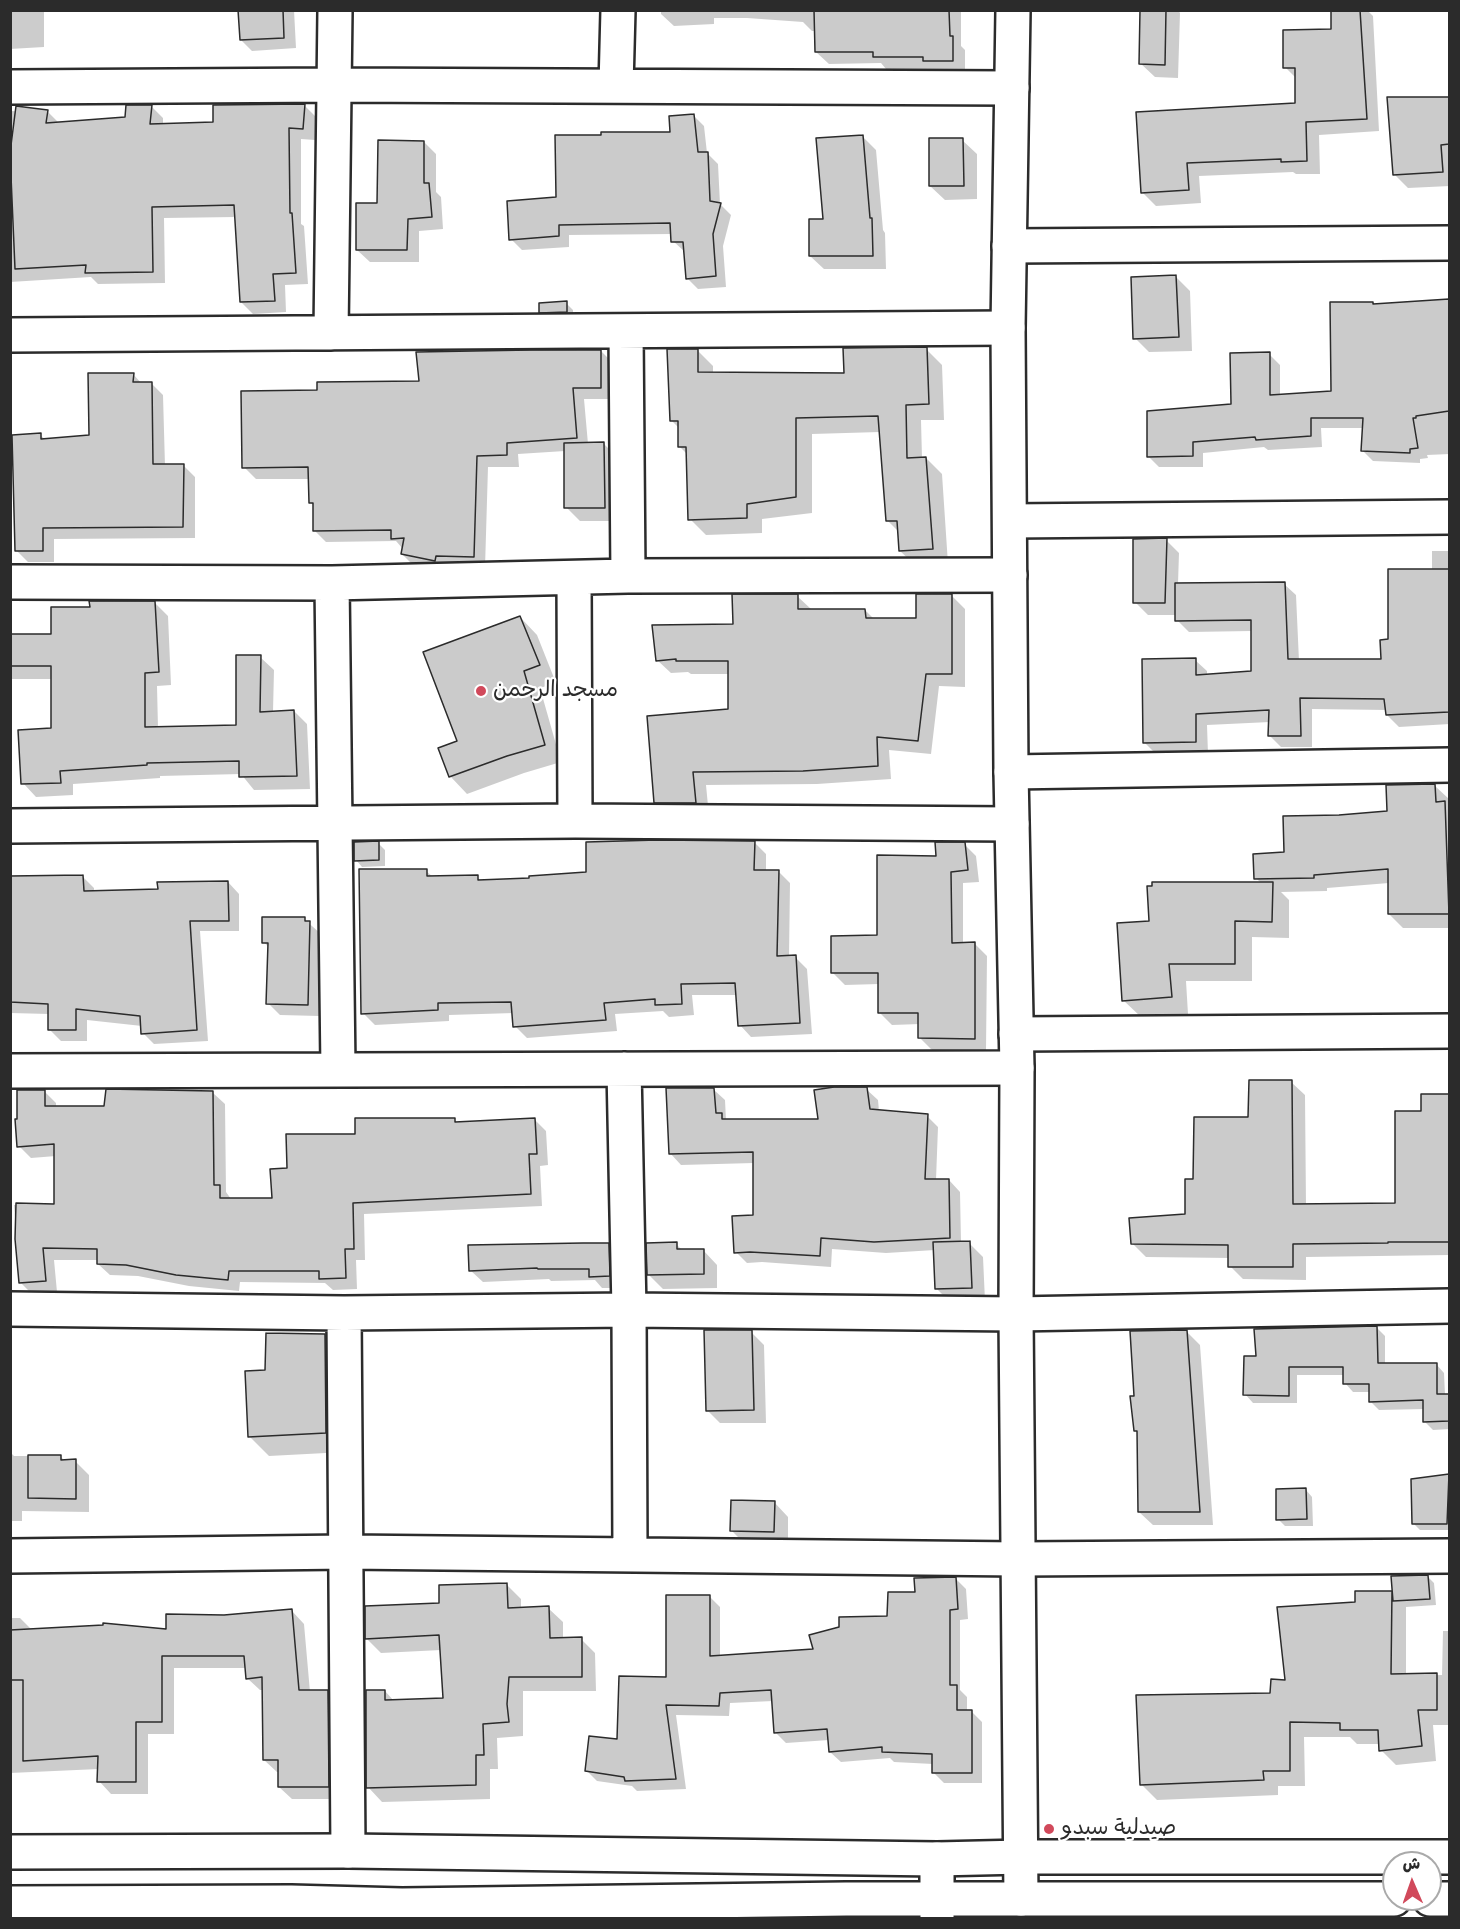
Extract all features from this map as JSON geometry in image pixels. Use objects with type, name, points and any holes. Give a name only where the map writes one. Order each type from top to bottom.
[{"type":"street","points":[[331,333],[335,10]]},
{"type":"street","points":[[616,86],[618,10]]},
{"type":"street","points":[[1013,10],[1008,328],[1011,772],[1017,1068],[1016,1314],[1021,1899]]},
{"type":"street","points":[[10,87],[335,85],[1012,88]]},
{"type":"street","points":[[1009,246],[1449,243]]},
{"type":"street","points":[[10,335],[1008,328]]},
{"type":"street","points":[[626,331],[628,576]]},
{"type":"street","points":[[1010,521],[1449,517]]},
{"type":"street","points":[[10,582],[333,583],[628,576],[1010,575]]},
{"type":"street","points":[[574,578],[575,821]]},
{"type":"street","points":[[333,583],[338,1069]]},
{"type":"street","points":[[1011,772],[1449,765]]},
{"type":"street","points":[[10,826],[575,821],[1012,824]]},
{"type":"street","points":[[1016,1034],[1449,1031]]},
{"type":"street","points":[[10,1071],[1017,1068]]},
{"type":"street","points":[[624,1069],[629,1310],[630,1554]]},
{"type":"street","points":[[10,1308],[344,1313],[629,1310],[1016,1314],[1449,1306]]},
{"type":"street","points":[[344,1313],[348,1851]]},
{"type":"street","points":[[10,1557],[347,1552],[1019,1559],[1449,1556]]},
{"type":"street","points":[[10,1852],[348,1851],[937,1859],[1449,1857]]},
{"type":"street","points":[[937,1859],[937,1910]]},
{"type":"street","points":[[10,1903],[291,1902],[402,1912],[846,1899],[937,1910],[1021,1899],[1382,1899]]},
{"type":"building","points":[[238,10],[283,10],[284,38],[240,40]]},
{"type":"building","points":[[814,10],[949,10],[950,36],[953,36],[953,61],[923,61],[923,57],[873,57],[873,52],[815,52]]},
{"type":"building","points":[[1140,10],[1166,10],[1165,65],[1139,64]]},
{"type":"building","points":[[1331,10],[1360,10],[1367,119],[1306,122],[1307,161],[1281,162],[1281,159],[1187,163],[1189,190],[1141,193],[1136,112],[1295,103],[1295,68],[1283,68],[1283,30],[1331,29]]},
{"type":"building","points":[[1387,97],[1449,97],[1449,144],[1441,145],[1443,172],[1393,175]]},
{"type":"building","points":[[305,104],[303,129],[289,128],[290,213],[292,213],[296,273],[273,274],[275,301],[240,302],[234,205],[152,207],[153,272],[85,273],[86,265],[15,269],[10,153],[16,106],[48,110],[46,123],[125,117],[126,105],[152,105],[150,124],[213,122],[213,105]]},
{"type":"building","points":[[694,114],[698,152],[708,152],[710,201],[721,203],[713,234],[716,276],[686,279],[683,242],[671,242],[670,223],[559,225],[559,236],[509,240],[507,201],[556,197],[555,135],[670,132],[669,116]]},
{"type":"building","points":[[863,135],[870,218],[872,218],[873,256],[809,256],[809,219],[823,219],[816,138]]},
{"type":"building","points":[[929,138],[963,138],[964,186],[929,186]]},
{"type":"building","points":[[378,140],[424,141],[424,183],[429,183],[432,217],[408,219],[407,250],[356,250],[356,203],[377,203]]},
{"type":"building","points":[[1176,275],[1179,337],[1133,339],[1131,277]]},
{"type":"building","points":[[1449,299],[1449,411],[1413,418],[1418,448],[1410,449],[1410,453],[1361,451],[1363,418],[1311,418],[1311,436],[1256,440],[1255,437],[1193,442],[1193,456],[1147,457],[1147,411],[1231,404],[1230,353],[1270,352],[1270,395],[1331,391],[1330,302],[1373,302],[1373,304]]},
{"type":"building","points":[[567,301],[567,312],[539,313],[539,303]]},
{"type":"building","points":[[927,347],[929,404],[906,405],[907,458],[926,457],[933,549],[899,551],[897,521],[886,521],[878,416],[796,418],[796,497],[747,504],[747,518],[688,520],[686,447],[678,447],[678,421],[670,421],[667,349],[698,349],[698,372],[844,373],[843,348]]},
{"type":"building","points":[[601,350],[601,388],[573,388],[577,438],[507,443],[507,455],[477,456],[474,557],[436,556],[435,561],[401,554],[404,538],[391,539],[391,530],[313,531],[313,503],[309,503],[308,467],[242,468],[241,391],[317,390],[317,382],[419,381],[416,352]]},
{"type":"building","points":[[88,373],[134,373],[133,382],[152,382],[153,464],[184,464],[183,527],[43,528],[43,551],[15,551],[12,435],[41,433],[41,439],[89,435]]},
{"type":"building","points":[[604,442],[605,508],[564,508],[564,443]]},
{"type":"building","points":[[1167,538],[1165,603],[1133,603],[1133,539]]},
{"type":"building","points":[[1388,569],[1449,569],[1449,712],[1386,715],[1384,699],[1300,698],[1301,736],[1268,736],[1269,710],[1196,714],[1196,742],[1143,743],[1142,659],[1196,658],[1196,675],[1251,671],[1251,620],[1175,621],[1175,583],[1285,582],[1288,659],[1381,659],[1380,640],[1388,639]]},
{"type":"building","points":[[732,594],[798,594],[798,609],[865,609],[866,618],[916,618],[916,594],[952,594],[952,674],[926,674],[918,741],[877,737],[878,766],[803,771],[693,772],[696,803],[654,803],[647,716],[728,709],[728,661],[676,661],[676,659],[656,661],[652,625],[733,624]]},
{"type":"building","points":[[89,601],[155,601],[159,672],[145,673],[145,727],[236,725],[236,655],[261,655],[260,712],[294,710],[297,776],[239,777],[239,761],[147,763],[147,765],[60,771],[61,783],[21,784],[18,730],[51,728],[51,666],[10,666],[10,634],[51,634],[51,607],[90,607]]},
{"type":"building","points":[[520,616],[540,665],[524,671],[545,745],[449,777],[438,748],[457,741],[423,652]]},
{"type":"building","points":[[1435,784],[1436,802],[1445,801],[1449,914],[1388,914],[1388,869],[1314,875],[1314,878],[1254,879],[1253,854],[1284,852],[1283,816],[1387,811],[1386,785]]},
{"type":"building","points":[[379,841],[379,860],[354,861],[354,842]]},
{"type":"building","points":[[755,841],[754,870],[779,870],[777,956],[796,955],[800,1023],[738,1026],[735,983],[681,984],[682,1004],[655,1005],[655,999],[604,1003],[606,1020],[513,1027],[511,1002],[438,1003],[438,1010],[361,1014],[359,869],[427,869],[427,876],[478,875],[478,880],[529,878],[529,876],[586,872],[586,842]]},
{"type":"building","points":[[935,842],[965,842],[968,870],[951,872],[952,943],[975,942],[975,1039],[918,1038],[918,1013],[878,1013],[878,973],[831,973],[831,936],[877,935],[877,855],[936,856]]},
{"type":"building","points":[[83,875],[84,891],[158,889],[157,882],[228,881],[229,921],[190,921],[197,1030],[141,1034],[140,1016],[76,1009],[76,1030],[48,1030],[48,1004],[10,1002],[10,876]]},
{"type":"building","points":[[1152,882],[1273,882],[1272,922],[1235,921],[1235,964],[1169,964],[1172,997],[1122,1001],[1117,923],[1149,921],[1147,886],[1152,886]]},
{"type":"building","points":[[262,917],[305,917],[305,921],[310,921],[308,1005],[266,1004],[268,943],[262,943]]},
{"type":"building","points":[[1249,1080],[1292,1080],[1293,1204],[1395,1203],[1395,1111],[1421,1111],[1421,1094],[1449,1094],[1449,1242],[1293,1244],[1293,1267],[1228,1267],[1228,1245],[1131,1244],[1129,1218],[1185,1214],[1185,1179],[1193,1179],[1194,1117],[1248,1117]]},
{"type":"building","points":[[834,1087],[867,1087],[870,1109],[928,1114],[925,1179],[949,1179],[950,1238],[874,1242],[821,1238],[820,1256],[734,1253],[732,1216],[753,1215],[753,1152],[669,1154],[666,1088],[714,1088],[716,1113],[722,1113],[722,1119],[818,1119],[814,1090]]},
{"type":"building","points":[[106,1089],[213,1091],[214,1185],[220,1185],[220,1198],[272,1198],[270,1169],[287,1168],[286,1134],[355,1134],[355,1118],[455,1118],[455,1122],[535,1118],[537,1154],[529,1154],[531,1194],[353,1203],[354,1249],[345,1249],[346,1278],[319,1279],[319,1271],[229,1271],[228,1280],[176,1275],[126,1265],[97,1264],[97,1249],[43,1248],[46,1281],[19,1283],[15,1239],[16,1203],[54,1204],[54,1144],[17,1147],[15,1119],[17,1119],[17,1090],[45,1090],[45,1106],[104,1106]]},
{"type":"building","points":[[970,1241],[972,1288],[935,1289],[933,1242]]},
{"type":"building","points":[[677,1242],[677,1249],[704,1249],[704,1274],[647,1275],[646,1243]]},
{"type":"building","points":[[609,1243],[610,1276],[589,1277],[589,1269],[537,1268],[469,1271],[468,1245]]},
{"type":"building","points":[[1377,1326],[1378,1363],[1437,1363],[1437,1394],[1449,1394],[1449,1421],[1423,1422],[1423,1400],[1369,1402],[1369,1384],[1343,1384],[1343,1367],[1289,1367],[1289,1396],[1243,1395],[1244,1356],[1256,1356],[1254,1329]]},
{"type":"building","points":[[704,1330],[752,1330],[754,1410],[706,1411]]},
{"type":"building","points":[[1187,1330],[1200,1512],[1138,1512],[1137,1431],[1134,1431],[1130,1396],[1134,1396],[1130,1331]]},
{"type":"building","points":[[266,1333],[325,1334],[326,1433],[248,1437],[245,1371],[265,1370]]},
{"type":"building","points":[[28,1455],[61,1455],[61,1460],[76,1459],[76,1499],[28,1498]]},
{"type":"building","points":[[1449,1474],[1447,1524],[1412,1524],[1411,1479]]},
{"type":"building","points":[[1306,1488],[1307,1519],[1276,1520],[1276,1489]]},
{"type":"building","points":[[731,1500],[775,1501],[774,1532],[730,1531]]},
{"type":"building","points":[[1428,1575],[1430,1599],[1393,1601],[1391,1576]]},
{"type":"building","points":[[956,1577],[958,1609],[950,1610],[950,1685],[957,1685],[957,1710],[972,1710],[972,1773],[932,1773],[932,1754],[882,1752],[882,1747],[829,1752],[827,1729],[774,1733],[771,1690],[720,1693],[719,1706],[666,1705],[676,1779],[625,1781],[624,1777],[585,1771],[589,1736],[617,1739],[619,1676],[666,1677],[666,1595],[710,1595],[710,1656],[813,1649],[809,1635],[839,1627],[839,1617],[887,1616],[888,1592],[915,1592],[914,1578]]},
{"type":"building","points":[[507,1583],[508,1608],[549,1606],[550,1638],[582,1637],[582,1677],[509,1677],[507,1704],[509,1722],[483,1724],[484,1755],[476,1755],[476,1785],[366,1788],[366,1690],[385,1690],[385,1700],[443,1698],[439,1635],[365,1639],[365,1606],[439,1603],[439,1585]]},
{"type":"building","points":[[1355,1591],[1392,1591],[1391,1674],[1437,1673],[1437,1710],[1418,1710],[1422,1746],[1379,1751],[1378,1730],[1340,1730],[1340,1723],[1290,1722],[1290,1771],[1263,1771],[1264,1780],[1140,1785],[1136,1695],[1270,1693],[1271,1679],[1285,1680],[1277,1607],[1355,1602]]},
{"type":"building","points":[[292,1609],[299,1690],[328,1690],[329,1787],[278,1787],[278,1760],[263,1760],[262,1677],[246,1679],[244,1656],[162,1656],[162,1722],[136,1722],[136,1782],[97,1782],[98,1756],[23,1761],[23,1680],[10,1680],[10,1630],[103,1625],[103,1623],[166,1629],[166,1614],[224,1615]]},
{"type":"place","name":"مسجد الرحمن","points":[[481,691]]},
{"type":"place","name":"صيدلية سبدو","points":[[1049,1829]]}]
